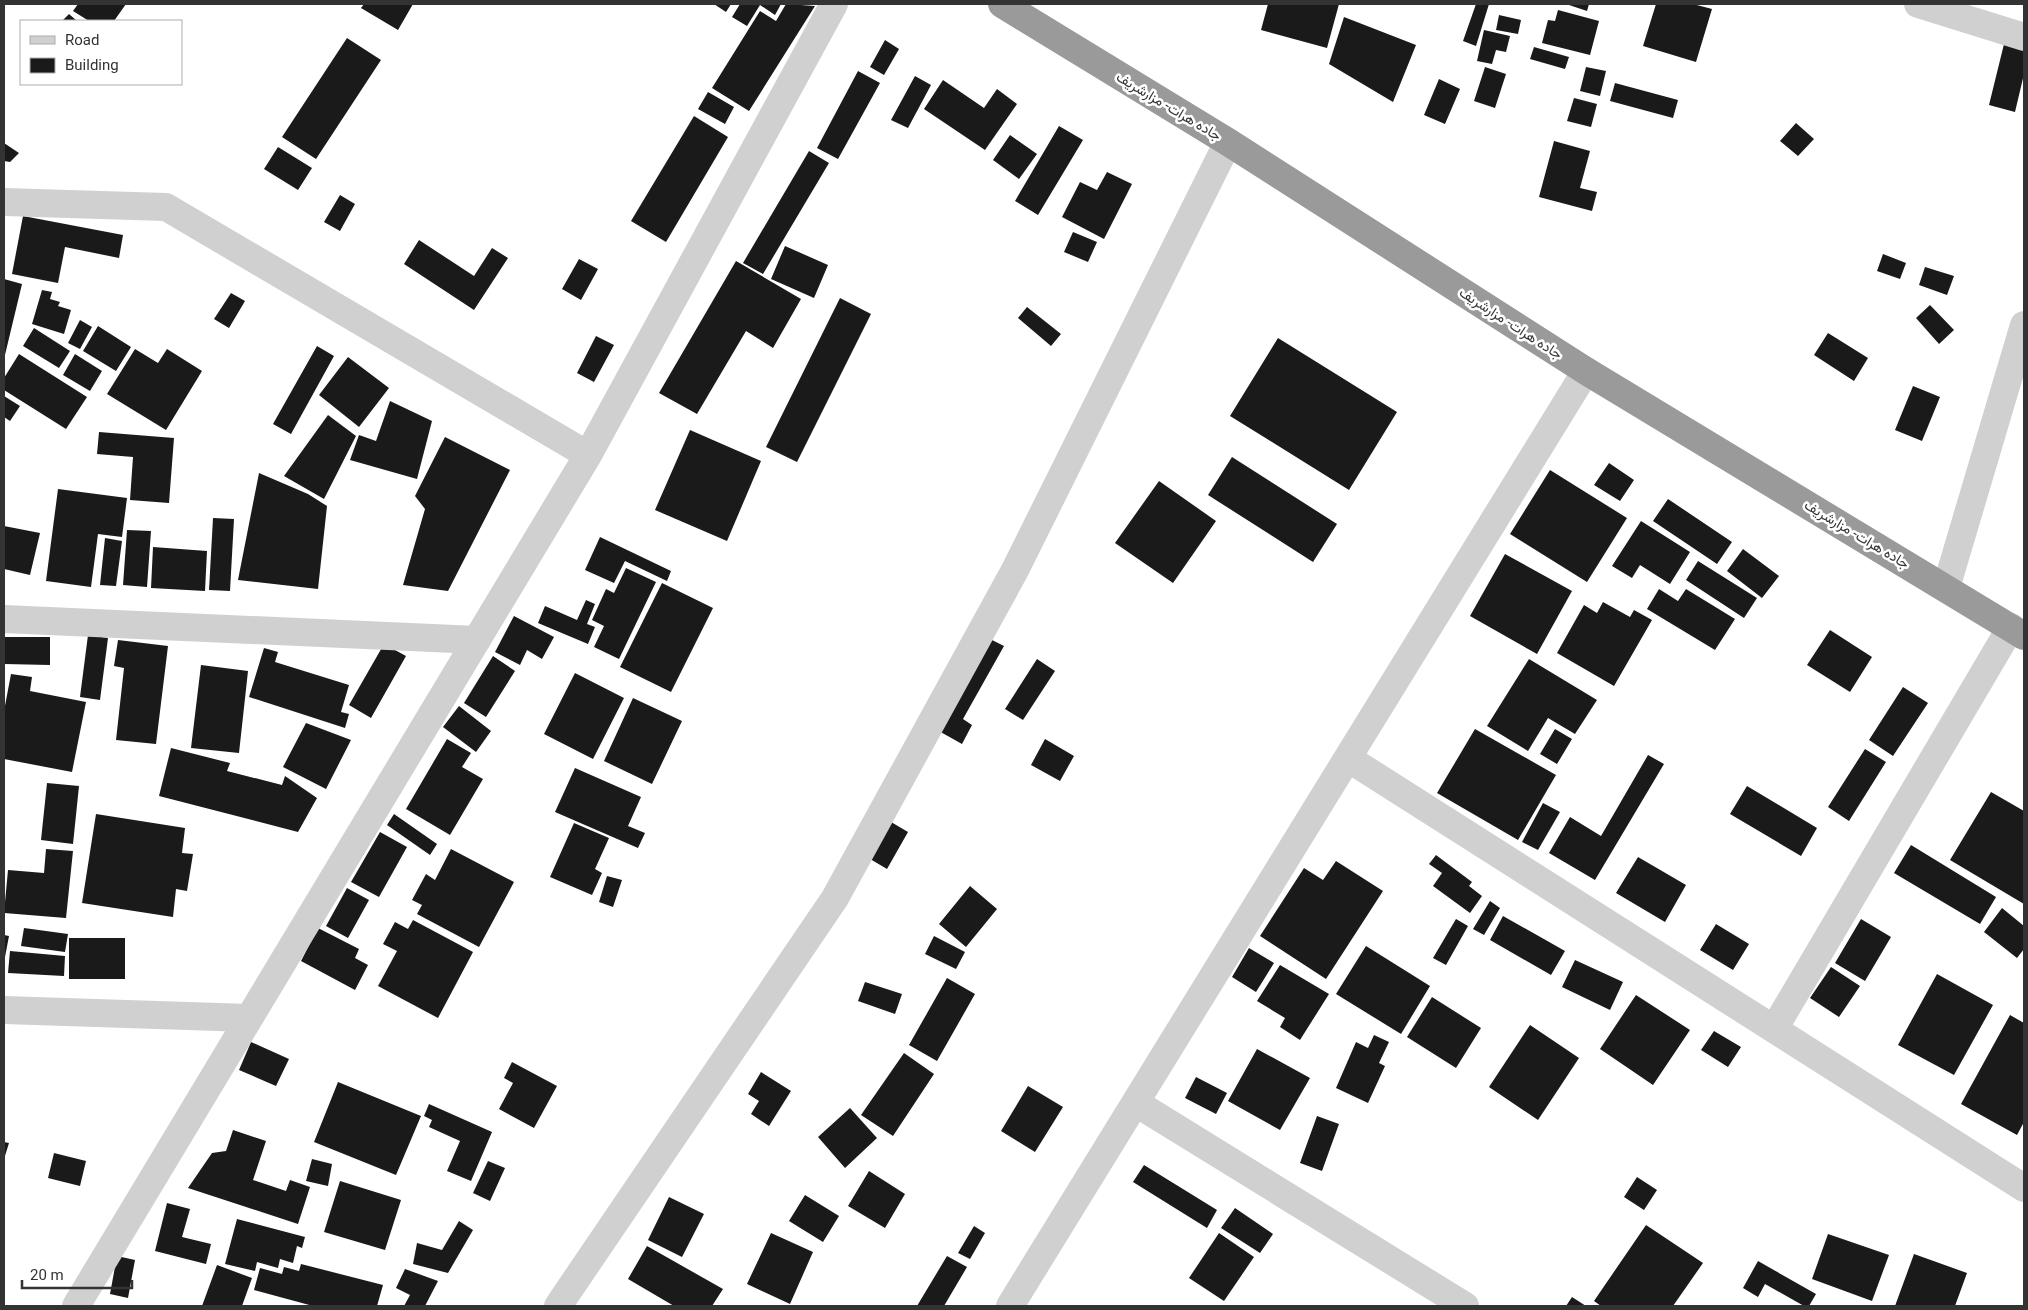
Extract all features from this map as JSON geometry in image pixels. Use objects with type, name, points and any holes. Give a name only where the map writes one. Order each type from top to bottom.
[{"type":"highway","name":"جاده هرات- مزارشریف","points":[[1002,4],[1228,142],[1586,371],[2018,631]]},
{"type":"street","points":[[76,1306],[588,455],[834,4]]},
{"type":"street","points":[[1918,4],[2024,37]]},
{"type":"street","points":[[558,1306],[835,898],[1015,570],[1228,142]]},
{"type":"street","points":[[4,202],[166,207],[588,455]]},
{"type":"street","points":[[1946,588],[2024,325]]},
{"type":"street","points":[[1010,1306],[1586,371]]},
{"type":"street","points":[[4,619],[477,640]]},
{"type":"street","points":[[1774,1029],[2018,631]]},
{"type":"street","points":[[1348,760],[2024,1188]]},
{"type":"street","points":[[4,1010],[249,1018]]},
{"type":"street","points":[[1136,1103],[1465,1306]]},
{"type":"building","points":[[78,4],[126,4],[115,20],[87,20],[73,11]]},
{"type":"building","points":[[364,4],[413,4],[398,30],[361,8]]},
{"type":"building","points":[[714,4],[731,4],[726,12]]},
{"type":"building","points":[[740,4],[781,4],[775,15],[760,5],[747,26],[732,17]]},
{"type":"building","points":[[786,4],[815,6],[749,111],[712,88],[760,11],[776,21]]},
{"type":"building","points":[[1268,4],[1339,4],[1327,48],[1261,30]]},
{"type":"building","points":[[1476,4],[1489,4],[1476,46],[1463,41]]},
{"type":"building","points":[[1566,4],[1589,4],[1587,11]]},
{"type":"building","points":[[1656,4],[1693,4],[1712,9],[1696,62],[1643,46]]},
{"type":"building","points":[[1558,10],[1599,21],[1590,55],[1542,43],[1548,20],[1555,21]]},
{"type":"building","points":[[69,14],[76,20],[63,20]]},
{"type":"building","points":[[1499,15],[1521,20],[1518,34],[1496,30]]},
{"type":"building","points":[[1344,17],[1416,45],[1393,102],[1329,64]]},
{"type":"building","points":[[1484,30],[1510,36],[1506,52],[1496,50],[1492,64],[1477,61]]},
{"type":"building","points":[[347,38],[381,60],[316,159],[282,137]]},
{"type":"building","points":[[885,40],[899,49],[884,75],[870,67]]},
{"type":"building","points":[[2004,44],[2024,49],[2024,74],[2015,112],[1989,105]]},
{"type":"building","points":[[1534,47],[1569,57],[1565,69],[1530,59]]},
{"type":"building","points":[[1485,67],[1506,74],[1495,108],[1474,101]]},
{"type":"building","points":[[1586,67],[1606,71],[1600,96],[1580,91]]},
{"type":"building","points":[[858,71],[880,83],[838,159],[817,148]]},
{"type":"building","points":[[915,76],[931,85],[908,128],[891,120]]},
{"type":"building","points":[[1439,79],[1460,89],[1445,124],[1424,115]]},
{"type":"building","points":[[943,80],[984,108],[997,89],[1017,104],[985,150],[924,109]]},
{"type":"building","points":[[1615,83],[1678,100],[1673,118],[1610,101]]},
{"type":"building","points":[[708,92],[734,107],[725,124],[698,109]]},
{"type":"building","points":[[1574,98],[1597,104],[1591,127],[1567,121]]},
{"type":"building","points":[[694,116],[728,137],[666,242],[631,221]]},
{"type":"building","points":[[1796,123],[1814,139],[1798,156],[1780,141]]},
{"type":"building","points":[[1059,126],[1083,140],[1038,215],[1015,201]]},
{"type":"building","points":[[1010,135],[1037,154],[1019,179],[993,160]]},
{"type":"building","points":[[1554,141],[1590,151],[1580,188],[1597,192],[1592,211],[1539,197]]},
{"type":"building","points":[[4,143],[19,153],[10,162],[4,161]]},
{"type":"building","points":[[278,147],[312,168],[298,190],[264,169]]},
{"type":"building","points":[[809,151],[829,163],[763,274],[743,263]]},
{"type":"building","points":[[1107,172],[1132,184],[1104,239],[1062,217],[1080,182],[1097,190]]},
{"type":"building","points":[[340,195],[355,204],[340,231],[324,222]]},
{"type":"building","points":[[23,216],[123,235],[119,258],[65,247],[58,283],[12,274]]},
{"type":"building","points":[[1073,232],[1097,242],[1088,262],[1064,252]]},
{"type":"building","points":[[419,240],[474,276],[492,248],[508,258],[474,310],[404,264]]},
{"type":"building","points":[[785,246],[828,265],[814,298],[771,279]]},
{"type":"building","points":[[1883,254],[1906,263],[1900,279],[1877,271]]},
{"type":"building","points":[[579,259],[598,269],[581,300],[562,289]]},
{"type":"building","points":[[736,261],[801,299],[773,348],[746,331],[697,414],[659,393]]},
{"type":"building","points":[[1925,267],[1954,276],[1947,295],[1919,285]]},
{"type":"building","points":[[4,279],[22,284],[4,359]]},
{"type":"building","points":[[42,290],[52,292],[50,299],[60,302],[58,306],[71,310],[64,334],[32,324]]},
{"type":"building","points":[[231,293],[245,301],[229,328],[214,319]]},
{"type":"building","points":[[840,298],[871,314],[797,462],[766,447]]},
{"type":"building","points":[[1930,305],[1954,330],[1939,344],[1916,318]]},
{"type":"building","points":[[1027,307],[1061,334],[1051,346],[1018,318]]},
{"type":"building","points":[[80,320],[92,327],[80,349],[68,343]]},
{"type":"building","points":[[98,326],[131,347],[116,371],[83,351]]},
{"type":"building","points":[[34,328],[70,351],[59,368],[23,346]]},
{"type":"building","points":[[1828,333],[1868,358],[1854,381],[1814,355]]},
{"type":"building","points":[[596,336],[614,345],[594,382],[577,373]]},
{"type":"building","points":[[1278,338],[1397,412],[1349,490],[1230,416]]},
{"type":"building","points":[[317,346],[334,356],[291,434],[273,424]]},
{"type":"building","points":[[135,349],[158,363],[167,349],[202,371],[166,430],[107,394]]},
{"type":"building","points":[[19,354],[87,397],[66,429],[4,390],[4,378]]},
{"type":"building","points":[[75,354],[102,371],[90,391],[63,375]]},
{"type":"building","points":[[348,357],[389,388],[359,427],[319,395]]},
{"type":"building","points":[[1913,386],[1940,397],[1922,441],[1895,430]]},
{"type":"building","points":[[4,396],[20,406],[10,421],[4,417]]},
{"type":"building","points":[[390,401],[432,421],[417,479],[350,460],[359,435],[376,441]]},
{"type":"building","points":[[328,415],[356,436],[324,499],[284,476]]},
{"type":"building","points":[[690,430],[761,461],[727,541],[655,510]]},
{"type":"building","points":[[99,432],[174,438],[169,503],[130,500],[133,457],[97,454]]},
{"type":"building","points":[[445,437],[510,470],[448,591],[403,585],[425,509],[415,496]]},
{"type":"building","points":[[1232,457],[1337,524],[1313,562],[1208,495]]},
{"type":"building","points":[[1609,463],[1634,480],[1620,501],[1594,485]]},
{"type":"building","points":[[1550,470],[1627,518],[1587,582],[1510,534]]},
{"type":"building","points":[[259,473],[308,494],[327,506],[318,589],[238,580]]},
{"type":"building","points":[[1159,481],[1216,521],[1173,583],[1115,543]]},
{"type":"building","points":[[58,489],[127,498],[122,537],[98,534],[91,587],[46,581]]},
{"type":"building","points":[[1668,499],[1732,542],[1717,564],[1653,521]]},
{"type":"building","points":[[213,518],[234,519],[230,591],[209,590]]},
{"type":"building","points":[[1641,521],[1690,552],[1670,584],[1640,565],[1632,578],[1612,566]]},
{"type":"building","points":[[4,526],[40,533],[30,575],[4,569]]},
{"type":"building","points":[[127,530],[151,531],[147,587],[123,585]]},
{"type":"building","points":[[600,537],[671,571],[667,581],[625,561],[614,583],[585,570]]},
{"type":"building","points":[[105,538],[122,541],[116,586],[100,585]]},
{"type":"building","points":[[153,547],[207,551],[205,591],[151,588]]},
{"type":"building","points":[[1743,549],[1779,576],[1762,598],[1727,571]]},
{"type":"building","points":[[1505,554],[1572,591],[1537,654],[1470,616]]},
{"type":"building","points":[[1698,561],[1757,598],[1744,618],[1686,580]]},
{"type":"building","points":[[626,568],[656,582],[619,659],[594,647],[604,626],[592,620],[606,589],[614,593]]},
{"type":"building","points":[[662,583],[713,608],[671,692],[620,667]]},
{"type":"building","points":[[1659,589],[1678,601],[1686,589],[1735,619],[1715,650],[1647,609]]},
{"type":"building","points":[[586,600],[595,604],[587,624],[595,627],[588,644],[538,623],[545,606],[577,620]]},
{"type":"building","points":[[1603,602],[1630,617],[1634,610],[1652,620],[1614,686],[1557,653],[1584,605],[1597,613]]},
{"type":"building","points":[[514,616],[554,637],[542,659],[527,650],[520,665],[495,652]]},
{"type":"building","points":[[1830,630],[1872,657],[1850,692],[1807,665]]},
{"type":"building","points":[[88,635],[108,638],[100,700],[80,697]]},
{"type":"building","points":[[5,637],[50,637],[50,665],[4,664]]},
{"type":"building","points":[[988,638],[1004,646],[963,719],[972,725],[962,744],[937,730]]},
{"type":"building","points":[[118,640],[168,646],[156,744],[116,740],[124,668],[114,666]]},
{"type":"building","points":[[384,644],[406,656],[371,718],[349,705]]},
{"type":"building","points":[[264,648],[278,652],[275,662],[349,685],[341,712],[349,714],[345,728],[249,697]]},
{"type":"building","points":[[493,656],[515,671],[486,717],[464,703]]},
{"type":"building","points":[[1037,659],[1055,671],[1023,720],[1005,709]]},
{"type":"building","points":[[1529,659],[1597,700],[1575,734],[1548,718],[1528,751],[1487,726]]},
{"type":"building","points":[[201,665],[248,671],[239,753],[191,748]]},
{"type":"building","points":[[575,673],[624,698],[593,759],[544,734]]},
{"type":"building","points":[[11,674],[32,677],[30,691],[86,702],[72,772],[4,759],[4,711]]},
{"type":"building","points":[[1903,687],[1928,703],[1893,756],[1869,740]]},
{"type":"building","points":[[633,698],[682,721],[652,784],[604,761]]},
{"type":"building","points":[[459,706],[491,731],[476,752],[443,727]]},
{"type":"building","points":[[306,723],[351,740],[326,789],[283,767]]},
{"type":"building","points":[[1475,729],[1556,775],[1518,840],[1437,793]]},
{"type":"building","points":[[1555,729],[1572,739],[1557,764],[1540,754]]},
{"type":"building","points":[[447,739],[471,753],[462,767],[483,779],[450,835],[406,809]]},
{"type":"building","points":[[1045,739],[1074,756],[1060,781],[1031,765]]},
{"type":"building","points":[[171,748],[230,763],[227,771],[282,785],[285,776],[317,798],[298,832],[159,796]]},
{"type":"building","points":[[1865,749],[1886,762],[1849,821],[1828,807]]},
{"type":"building","points":[[1648,755],[1664,764],[1595,880],[1549,853],[1570,817],[1601,836]]},
{"type":"building","points":[[575,768],[641,797],[628,826],[645,833],[638,848],[555,812]]},
{"type":"building","points":[[47,783],[79,786],[73,844],[41,840]]},
{"type":"building","points":[[1747,786],[1817,828],[1801,856],[1730,814]]},
{"type":"building","points":[[1991,792],[2024,811],[2024,904],[1950,860]]},
{"type":"building","points":[[1543,803],[1560,812],[1538,850],[1522,842]]},
{"type":"building","points":[[96,814],[185,828],[182,853],[193,854],[187,891],[176,889],[173,917],[82,903]]},
{"type":"building","points":[[394,814],[437,844],[430,855],[387,825]]},
{"type":"building","points":[[886,819],[908,832],[887,869],[865,856]]},
{"type":"building","points":[[574,823],[609,838],[595,869],[602,873],[592,895],[550,877]]},
{"type":"building","points":[[380,832],[407,847],[379,897],[351,882]]},
{"type":"building","points":[[1911,845],[1996,897],[1980,924],[1894,873]]},
{"type":"building","points":[[46,849],[73,851],[66,918],[4,913],[8,870],[44,873]]},
{"type":"building","points":[[451,849],[514,882],[479,947],[417,914],[422,905],[412,900],[426,874],[435,880]]},
{"type":"building","points":[[1436,855],[1472,882],[1469,886],[1482,896],[1470,913],[1433,886],[1442,873],[1429,864]]},
{"type":"building","points":[[1638,857],[1686,885],[1665,922],[1616,893]]},
{"type":"building","points":[[1336,861],[1383,891],[1326,979],[1260,936],[1304,868],[1323,880]]},
{"type":"building","points":[[607,876],[622,880],[613,907],[599,902]]},
{"type":"building","points":[[970,886],[997,909],[966,947],[939,924]]},
{"type":"building","points":[[347,888],[369,900],[348,938],[326,926]]},
{"type":"building","points":[[1490,901],[1500,908],[1484,935],[1473,929]]},
{"type":"building","points":[[2002,908],[2024,926],[2024,949],[2017,958],[1984,932]]},
{"type":"building","points":[[1503,916],[1565,951],[1551,975],[1490,940]]},
{"type":"building","points":[[1456,919],[1468,926],[1446,965],[1433,958]]},
{"type":"building","points":[[1861,919],[1891,937],[1865,981],[1835,963]]},
{"type":"building","points":[[413,920],[473,952],[438,1018],[378,986],[397,951],[383,944],[395,922],[408,929]]},
{"type":"building","points":[[1716,924],[1749,944],[1733,970],[1700,950]]},
{"type":"building","points":[[24,928],[68,934],[65,952],[21,946]]},
{"type":"building","points":[[318,928],[359,949],[355,958],[368,965],[355,990],[301,961]]},
{"type":"building","points":[[4,935],[9,936],[5,957],[4,957]]},
{"type":"building","points":[[934,936],[965,952],[956,969],[925,954]]},
{"type":"building","points":[[69,938],[125,938],[125,979],[69,979]]},
{"type":"building","points":[[1366,946],[1430,986],[1401,1034],[1336,994]]},
{"type":"building","points":[[1249,948],[1274,963],[1256,992],[1232,977]]},
{"type":"building","points":[[10,951],[65,956],[64,976],[8,973]]},
{"type":"building","points":[[1575,960],[1623,982],[1610,1010],[1562,987]]},
{"type":"building","points":[[1280,965],[1329,994],[1300,1040],[1280,1027],[1285,1018],[1257,1001]]},
{"type":"building","points":[[1831,967],[1860,986],[1839,1017],[1810,998]]},
{"type":"building","points":[[1937,974],[1993,1005],[1954,1075],[1898,1045]]},
{"type":"building","points":[[947,978],[975,994],[937,1061],[909,1045]]},
{"type":"building","points":[[865,982],[902,994],[895,1014],[858,1001]]},
{"type":"building","points":[[1636,995],[1690,1030],[1653,1085],[1600,1049]]},
{"type":"building","points":[[1432,997],[1481,1028],[1456,1068],[1407,1037]]},
{"type":"building","points":[[2010,1015],[2024,1023],[2024,1122],[2017,1135],[1961,1104]]},
{"type":"building","points":[[1530,1025],[1579,1058],[1538,1120],[1489,1087]]},
{"type":"building","points":[[1714,1031],[1741,1047],[1728,1067],[1701,1050]]},
{"type":"building","points":[[1374,1035],[1389,1042],[1379,1063],[1385,1066],[1368,1103],[1336,1088],[1356,1042],[1368,1048]]},
{"type":"building","points":[[251,1042],[289,1059],[276,1086],[239,1070]]},
{"type":"building","points":[[1257,1049],[1310,1078],[1280,1130],[1228,1101]]},
{"type":"building","points":[[904,1053],[934,1074],[893,1136],[861,1115]]},
{"type":"building","points":[[512,1062],[557,1086],[534,1128],[499,1109],[513,1083],[504,1078]]},
{"type":"building","points":[[761,1072],[791,1091],[769,1126],[751,1114],[759,1101],[748,1094]]},
{"type":"building","points":[[1196,1077],[1227,1093],[1216,1114],[1185,1098]]},
{"type":"building","points":[[338,1082],[421,1116],[396,1175],[314,1142]]},
{"type":"building","points":[[1028,1086],[1063,1107],[1035,1152],[1001,1131]]},
{"type":"building","points":[[429,1104],[492,1132],[471,1181],[447,1171],[460,1141],[429,1127],[432,1120],[424,1116]]},
{"type":"building","points":[[850,1108],[877,1138],[845,1168],[818,1137]]},
{"type":"building","points":[[1317,1116],[1339,1124],[1322,1171],[1300,1163]]},
{"type":"building","points":[[233,1130],[266,1141],[253,1180],[286,1191],[290,1180],[310,1187],[298,1224],[188,1188],[212,1153],[226,1151]]},
{"type":"building","points":[[4,1142],[9,1143],[4,1159]]},
{"type":"building","points":[[54,1153],[86,1161],[80,1186],[48,1178]]},
{"type":"building","points":[[312,1159],[332,1164],[328,1186],[306,1181]]},
{"type":"building","points":[[488,1161],[505,1168],[490,1201],[473,1193]]},
{"type":"building","points":[[1144,1165],[1217,1210],[1207,1228],[1133,1182]]},
{"type":"building","points":[[869,1171],[905,1194],[885,1228],[848,1206]]},
{"type":"building","points":[[1637,1177],[1657,1190],[1644,1210],[1624,1197]]},
{"type":"building","points":[[340,1181],[401,1200],[385,1250],[324,1232]]},
{"type":"building","points":[[805,1195],[839,1216],[823,1242],[789,1221]]},
{"type":"building","points":[[669,1197],[704,1214],[682,1257],[648,1240]]},
{"type":"building","points":[[167,1203],[190,1209],[182,1237],[211,1244],[206,1264],[155,1251]]},
{"type":"building","points":[[1235,1208],[1273,1234],[1260,1253],[1221,1228]]},
{"type":"building","points":[[237,1219],[305,1237],[302,1248],[297,1246],[293,1263],[280,1259],[278,1268],[257,1262],[255,1271],[225,1264]]},
{"type":"building","points":[[459,1221],[473,1230],[448,1273],[413,1264],[417,1243],[442,1250]]},
{"type":"building","points":[[1646,1225],[1703,1263],[1673,1306],[1601,1306],[1594,1301]]},
{"type":"building","points":[[974,1226],[985,1233],[970,1259],[958,1253]]},
{"type":"building","points":[[771,1233],[813,1252],[790,1304],[747,1284]]},
{"type":"building","points":[[1219,1233],[1254,1257],[1224,1301],[1189,1278]]},
{"type":"building","points":[[1828,1234],[1889,1255],[1872,1301],[1812,1279]]},
{"type":"building","points":[[647,1246],[723,1289],[712,1306],[674,1306],[628,1279]]},
{"type":"building","points":[[1914,1254],[1967,1273],[1955,1306],[1895,1306]]},
{"type":"building","points":[[117,1256],[135,1260],[128,1298],[110,1294]]},
{"type":"building","points":[[947,1256],[967,1267],[944,1306],[917,1306]]},
{"type":"building","points":[[1758,1261],[1816,1294],[1809,1306],[1804,1306],[1765,1284],[1758,1297],[1743,1288]]},
{"type":"building","points":[[301,1264],[383,1285],[377,1306],[313,1306],[254,1290],[260,1268],[282,1274],[284,1267],[299,1271]]},
{"type":"building","points":[[217,1265],[252,1278],[242,1306],[202,1306]]},
{"type":"building","points":[[405,1269],[438,1281],[425,1306],[404,1306],[410,1295],[396,1288]]},
{"type":"building","points":[[1572,1297],[1586,1306],[1566,1306]]}]
